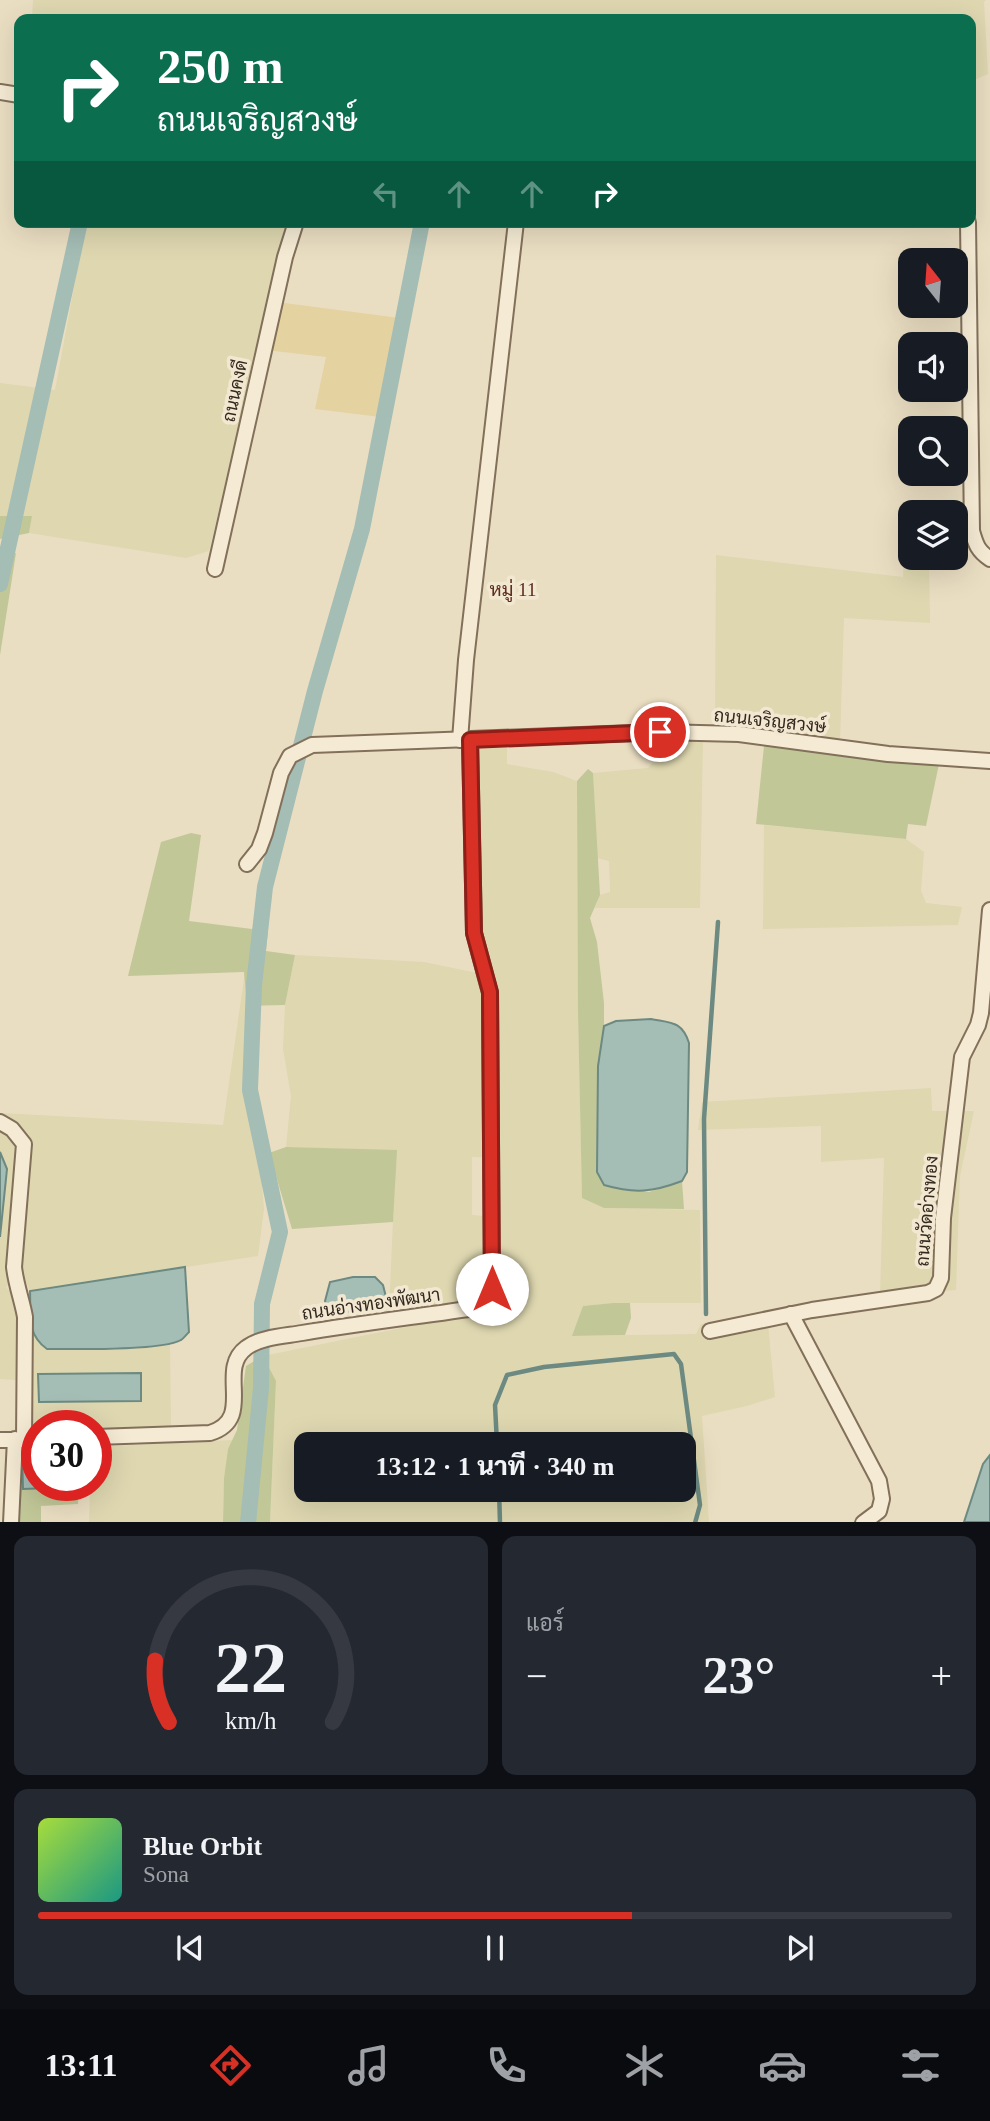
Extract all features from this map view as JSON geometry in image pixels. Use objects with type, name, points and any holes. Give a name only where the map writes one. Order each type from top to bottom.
[{"type":"street","name":"ถนนคงดี","points":[[215,569],[285,257],[294,228]]},
{"type":"street","points":[[465,740],[466,660],[515,228]]},
{"type":"street","points":[[968,228],[972,531],[976,546],[990,559]]},
{"type":"street","name":"ถนนเจริญสวงษ์","points":[[247,864],[259,849],[265,833],[281,773],[290,757],[298,750],[313,745],[660,732],[713,733],[739,734],[888,754],[990,761]]},
{"type":"street","name":"ถนนอ่างทองพัฒนา","points":[[112,1436],[210,1433],[223,1429],[231,1420],[235,1364],[247,1346],[284,1336],[482,1307],[492,1289],[490,992],[474,933],[465,740]]},
{"type":"street","name":"ถนนวัดอ่างทอง","points":[[710,1331],[791,1314],[928,1293],[936,1289],[941,1278],[943,1218],[962,1057],[981,1013],[990,910]]},
{"type":"street","points":[[0,1122],[12,1129],[24,1144],[14,1268],[24,1317],[19,1440],[11,1522]]},
{"type":"street","points":[[791,1314],[878,1481],[882,1499],[879,1511],[863,1522]]},
{"type":"shaded area","points":[[33,0],[986,0],[988,74],[976,79],[976,14],[32,14]]},
{"type":"shaded area","points":[[85,228],[287,228],[209,551],[186,558],[29,533],[32,516],[0,516],[0,383],[55,390]]},
{"type":"shaded area","points":[[716,555],[903,577],[903,570],[929,570],[930,623],[844,618],[840,742],[715,722]]},
{"type":"shaded area","points":[[703,737],[700,908],[595,908],[600,895],[610,892],[610,889],[609,861],[597,858],[593,773],[648,768],[664,751],[659,738]]},
{"type":"shaded area","points":[[507,747],[507,764],[553,772],[577,781],[582,1198],[604,1208],[700,1210],[701,1303],[613,1303],[583,1306],[573,1336],[696,1334],[701,1324],[767,1313],[775,1397],[702,1416],[709,1522],[270,1522],[276,1382],[263,1356],[495,1309],[497,1158],[472,1157],[472,1215],[485,1216],[484,1284],[478,1301],[389,1313],[396,1151],[286,1147],[291,1096],[283,1049],[285,1005],[295,955],[424,962],[492,976],[478,935],[479,749]]},
{"type":"shaded area","points":[[764,825],[906,839],[924,852],[921,891],[926,903],[962,907],[958,925],[763,929]]},
{"type":"shaded area","points":[[245,972],[264,1209],[258,1256],[30,1291],[20,1270],[6,1287],[17,1299],[17,1380],[0,1379],[0,1113],[223,1125]]},
{"type":"shaded area","points":[[931,1088],[932,1111],[974,1111],[960,1176],[956,1290],[880,1296],[884,1158],[821,1162],[821,1126],[698,1130],[702,1102]]},
{"type":"shaded area","points":[[31,1326],[135,1347],[170,1344],[171,1426],[112,1428],[112,1410],[31,1410]]},
{"type":"shaded area","points":[[233,1440],[228,1449],[224,1478],[223,1522],[89,1522],[90,1501],[112,1501],[112,1446]]},
{"type":"green space","points":[[0,516],[32,516],[29,533],[0,539]]},
{"type":"green space","points":[[16,553],[0,655],[0,558]]},
{"type":"green space","points":[[764,746],[939,764],[926,826],[908,824],[906,839],[756,824]]},
{"type":"green space","points":[[588,769],[593,773],[600,895],[590,918],[597,942],[604,1003],[604,1026],[598,1066],[604,1185],[649,1192],[682,1181],[684,1209],[604,1208],[582,1198],[577,781]]},
{"type":"green space","points":[[191,833],[201,835],[189,921],[268,931],[266,951],[295,955],[285,1005],[247,1006],[244,972],[128,976],[161,842]]},
{"type":"green space","points":[[286,1147],[397,1150],[393,1222],[292,1229],[269,1153]]},
{"type":"green space","points":[[630,1303],[631,1318],[625,1335],[572,1336],[583,1306]]},
{"type":"green space","points":[[263,1356],[276,1381],[270,1522],[223,1522],[228,1449],[237,1430],[246,1366]]},
{"type":"green space","points":[[17,1448],[21,1448],[21,1501],[78,1501],[78,1504],[41,1506],[41,1522],[15,1522]]},
{"type":"sand","points":[[269,301],[407,319],[389,418],[315,409],[326,357],[257,349]]},
{"type":"water","points":[[651,1019],[679,1027],[689,1043],[687,1172],[682,1181],[662,1188],[625,1190],[604,1185],[597,1172],[598,1066],[604,1026],[616,1021]]},
{"type":"water","points":[[0,1152],[7,1169],[0,1237]]},
{"type":"water","points":[[185,1267],[189,1332],[181,1340],[171,1344],[137,1348],[47,1349],[36,1337],[30,1316],[30,1291]]},
{"type":"water","points":[[353,1277],[375,1277],[383,1285],[386,1297],[366,1310],[328,1310],[325,1301],[330,1282]]},
{"type":"water","points":[[141,1373],[141,1401],[39,1402],[38,1374]]},
{"type":"water","points":[[990,1455],[990,1522],[964,1522],[983,1464]]},
{"type":"waterway","points":[[0,584],[79,228]]},
{"type":"waterway","points":[[248,1522],[261,1388],[262,1304],[280,1232],[250,1090],[254,985],[265,887],[315,691],[362,529],[421,228]]},
{"type":"waterway","points":[[706,1314],[704,1119],[718,922]]},
{"type":"waterway","points":[[496,1432],[495,1405],[507,1375],[544,1367],[674,1354],[681,1364],[690,1432]]},
{"type":"waterway","points":[[695,1522],[700,1505],[696,1475]]},
{"type":"waterway","points":[[499,1502],[500,1522]]},
{"type":"district","name":"หมู่ 11","points":[[513,589]]},
{"type":"route","points":[[492,1289],[492,1036],[490,992],[474,933],[470,740],[660,732]]}]
